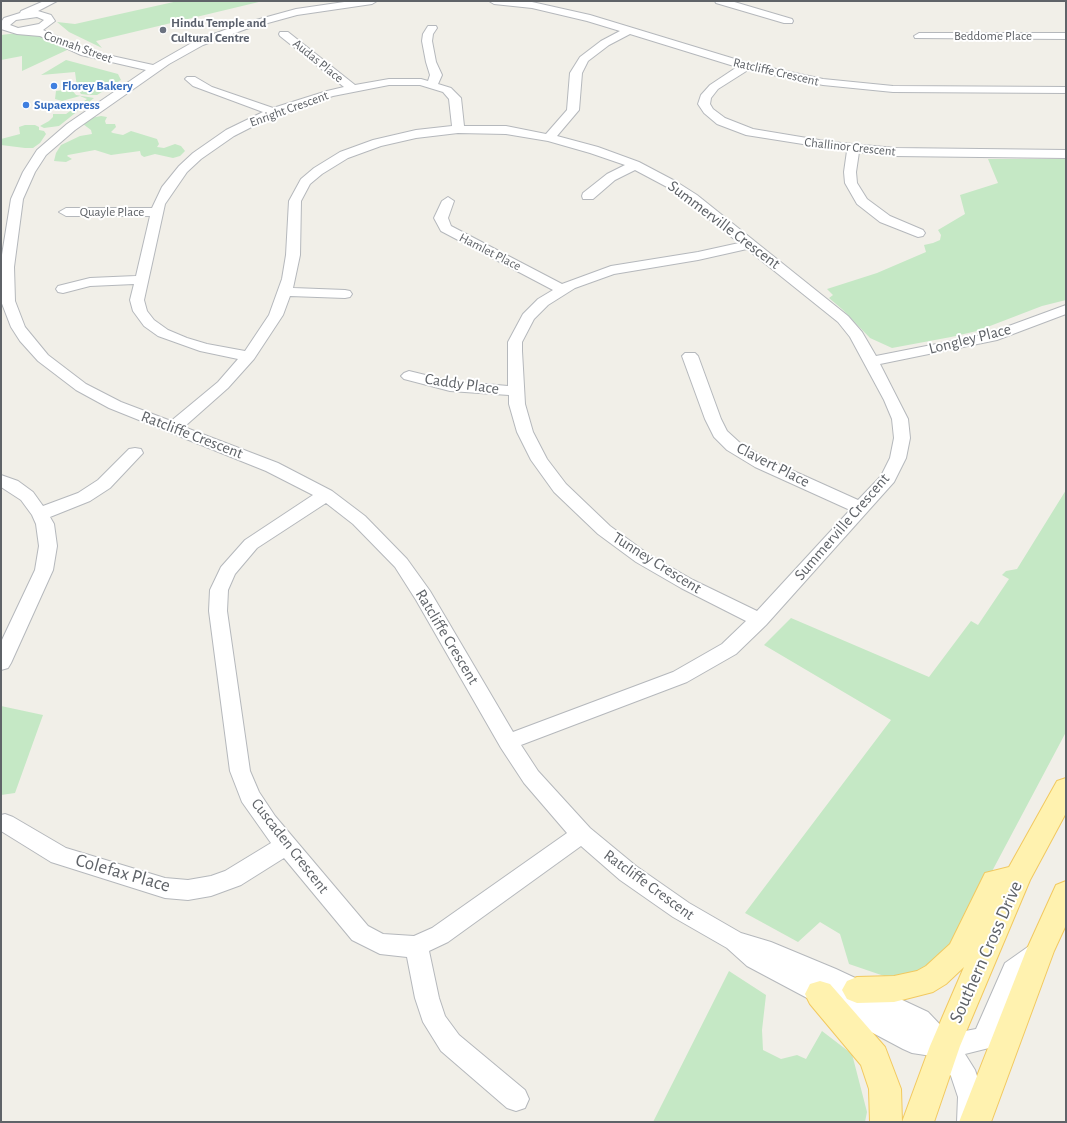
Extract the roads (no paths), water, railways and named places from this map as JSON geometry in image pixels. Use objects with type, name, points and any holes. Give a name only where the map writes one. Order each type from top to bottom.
[{"type":"main road","name":"Southern Cross Drive","points":[[918,1122],[945,1046],[1018,878],[1066,788]]},
{"type":"main road","points":[[857,990],[894,989],[923,983],[936,975],[960,953],[995,880],[1018,878]]},
{"type":"main road","points":[[975,1122],[1040,951],[1066,893]]},
{"type":"main road","points":[[824,986],[856,1034],[874,1057],[885,1089],[886,1122]]},
{"type":"street","points":[[52,1],[8,20],[2,28],[21,31],[42,27],[48,19],[48,10],[56,1]]},
{"type":"street","name":"Ratcliffe Crescent","points":[[372,1],[330,6],[266,19],[199,43],[157,67],[71,127],[41,153],[20,190],[7,267],[4,296],[25,338],[43,358],[67,378],[115,405],[272,467],[326,495],[359,520],[401,563],[423,596],[508,742],[531,777],[582,834],[628,874],[681,910],[736,941],[755,959],[797,973],[824,986],[912,1041],[945,1046],[984,1039],[1013,971],[1040,951]]},
{"type":"street","name":"Ratcliffe Crescent","points":[[494,1],[552,9],[590,18],[746,66],[790,77],[865,87],[932,90],[1066,90]]},
{"type":"street","points":[[552,9],[564,1]]},
{"type":"street","points":[[720,1],[788,21]]},
{"type":"street","points":[[19,16],[38,14],[48,19]]},
{"type":"street","name":"Connah Street","points":[[48,19],[58,34],[82,46],[123,59],[157,67]]},
{"type":"street","points":[[432,28],[428,34],[427,41],[431,62],[436,75],[432,84]]},
{"type":"street","points":[[549,138],[573,110],[576,73],[580,63],[593,50],[629,30]]},
{"type":"street","name":"Connah Street","points":[[21,31],[42,33],[85,53],[157,67]]},
{"type":"street","name":"Audas Place","points":[[284,34],[352,88]]},
{"type":"street","name":"Beddome Place","points":[[919,36],[1066,36]]},
{"type":"street","name":"Challinor Crescent","points":[[746,66],[708,94],[704,104],[711,115],[727,124],[749,132],[790,140],[853,148],[938,154],[1066,154]]},
{"type":"street","points":[[191,79],[197,84],[208,89],[249,102],[273,112]]},
{"type":"street","name":"Enright Crescent","points":[[249,356],[205,348],[163,333],[149,322],[140,311],[137,300],[140,280],[160,204],[174,181],[197,156],[230,133],[273,112],[310,99],[352,88],[402,81],[432,84],[447,90],[455,98],[458,129]]},
{"type":"street","name":"Summerville Crescent","points":[[173,428],[223,385],[249,356],[267,331],[276,315],[286,292],[293,255],[295,201],[305,182],[334,160],[354,151],[402,137],[458,129],[506,130],[549,138],[594,150],[635,165],[671,184],[692,198],[843,319],[857,335],[872,361],[900,419],[902,438],[898,458],[888,478],[759,620],[729,649],[714,659],[680,677],[508,742]]},
{"type":"street","points":[[853,148],[850,172],[851,183],[862,201],[885,218],[918,233]]},
{"type":"street","points":[[588,196],[611,178],[635,165]]},
{"type":"street","name":"Hamlet Place","points":[[448,201],[441,218],[446,228],[562,289]]},
{"type":"street","name":"Quayle Place","points":[[66,212],[158,212]]},
{"type":"street","name":"Tunney Crescent","points":[[751,244],[698,256],[611,270],[562,289],[542,302],[522,325],[515,342],[514,351],[515,391],[525,432],[539,460],[573,502],[604,530],[642,558],[687,584],[759,620]]},
{"type":"street","points":[[63,288],[90,282],[140,280]]},
{"type":"street","points":[[286,292],[345,294]]},
{"type":"street","name":"Longley Place","points":[[872,361],[992,337],[1066,309]]},
{"type":"street","name":"Clavert Place","points":[[690,356],[713,419],[720,433],[733,446],[761,463],[861,508]]},
{"type":"street","name":"Caddy Place","points":[[409,376],[450,386],[515,391]]},
{"type":"street","points":[[40,514],[84,496],[104,484],[135,453]]},
{"type":"street","points":[[1,480],[12,485],[27,496],[40,514],[45,524],[48,546],[44,570],[1,663]]},
{"type":"street","name":"Cuscaden Crescent","points":[[326,495],[246,548],[227,571],[219,590],[218,611],[240,771],[250,796],[267,822],[360,933],[380,944],[407,947],[416,946],[440,935],[582,834]]},
{"type":"street","name":"Colefax Place","points":[[5,823],[59,855],[165,888],[188,890],[211,886],[233,878],[286,845]]},
{"type":"street","points":[[416,946],[427,998],[435,1022],[450,1043],[516,1099]]},
{"type":"street","name":"Ratcliffe Crescent","points":[[824,986],[857,990],[919,1020],[945,1046],[962,1070],[971,1097],[970,1122]]},
{"type":"place","name":"Hindu Temple and Cultural Centre","points":[[163,30]]},
{"type":"place","name":"Florey Bakery","points":[[54,86]]},
{"type":"place","name":"Supaexpress","points":[[26,105]]}]
